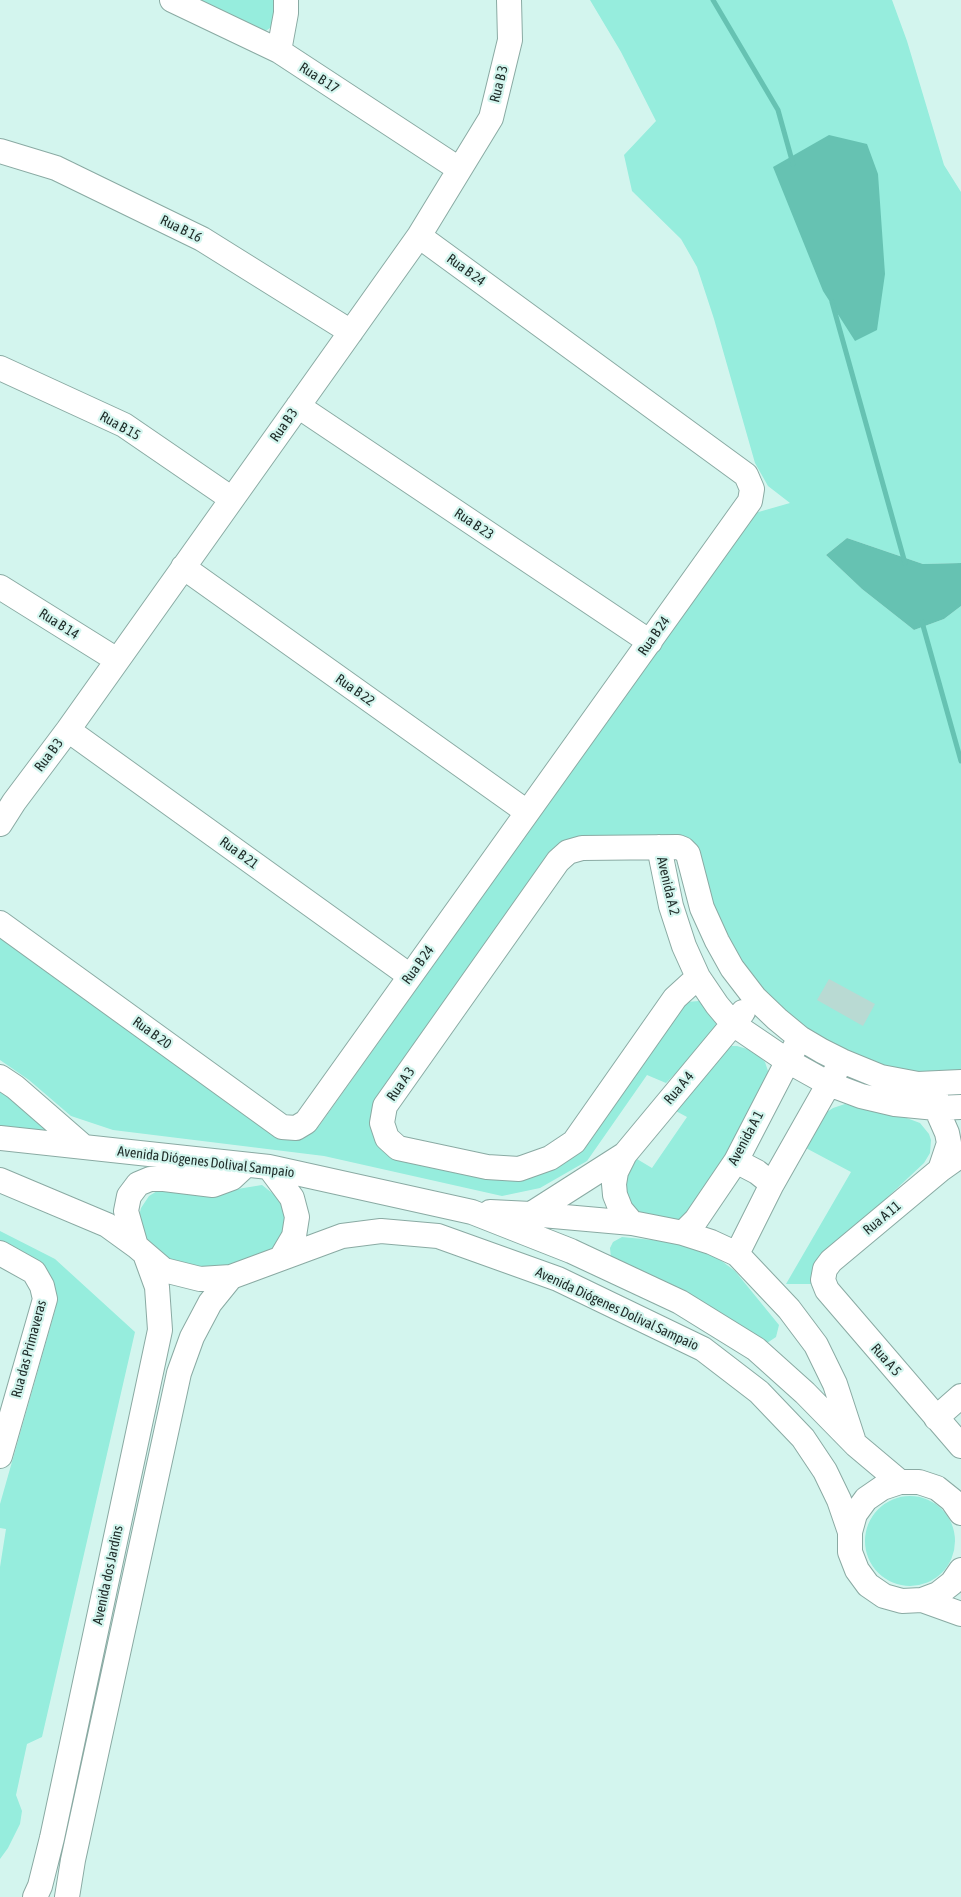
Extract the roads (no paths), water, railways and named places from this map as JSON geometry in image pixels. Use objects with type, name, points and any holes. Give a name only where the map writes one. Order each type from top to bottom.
[{"type":"street","name":"Rua B 17","points":[[172,0],[279,51],[459,169]]},
{"type":"street","points":[[279,51],[286,13],[286,0]]},
{"type":"street","name":"Rua B 3","points":[[0,824],[7,806],[68,730],[419,236],[490,118],[510,40],[509,0]]},
{"type":"street","name":"Rua B 16","points":[[0,151],[56,168],[202,239],[351,332]]},
{"type":"street","name":"Rua B 24","points":[[306,1122],[650,642],[750,500],[752,489],[746,475],[419,236]]},
{"type":"street","name":"Rua B 15","points":[[0,368],[124,425],[232,499]]},
{"type":"street","name":"Rua B 23","points":[[298,406],[650,642]]},
{"type":"street","name":"Rua B 22","points":[[183,567],[527,812]]},
{"type":"street","name":"Rua B 14","points":[[0,587],[117,660]]},
{"type":"street","name":"Rua B 21","points":[[68,730],[410,976]]},
{"type":"street","name":"Rua A 3","points":[[659,847],[582,848],[568,852],[558,861],[385,1106],[382,1123],[387,1138],[398,1148],[488,1167],[519,1169],[550,1158],[574,1142],[675,998],[698,976]]},
{"type":"street","name":"Avenida A 2","points":[[961,1082],[918,1084],[881,1077],[842,1061],[800,1038],[755,998],[732,968],[702,908],[688,854],[678,847],[659,847],[671,906],[684,946],[698,976],[717,1005],[733,1024],[786,1060],[829,1084],[860,1096],[895,1104],[936,1108],[961,1107]]},
{"type":"street","name":"Rua B 20","points":[[0,923],[282,1127],[296,1128],[306,1122]]},
{"type":"street","name":"Rua A 4","points":[[632,1223],[621,1210],[615,1194],[616,1172],[625,1154],[755,998]]},
{"type":"street","name":"Avenida A 1","points":[[683,1232],[696,1220],[736,1161],[786,1060],[800,1038]]},
{"type":"street","points":[[737,1254],[772,1184],[842,1061]]},
{"type":"street","points":[[0,1077],[15,1087],[84,1147]]},
{"type":"street","points":[[936,1084],[936,1108],[948,1133],[949,1143],[940,1170]]},
{"type":"street","name":"Avenida Diógenes Dolival Sampaio","points":[[0,1138],[269,1168],[472,1212],[571,1251],[689,1307],[756,1349],[805,1392],[856,1445],[900,1482]]},
{"type":"street","name":"Rua A 4","points":[[531,1214],[625,1154]]},
{"type":"street","name":"Rua A 11","points":[[825,1269],[831,1261],[940,1170],[961,1155]]},
{"type":"street","points":[[736,1161],[772,1184]]},
{"type":"street","name":"Avenida dos Jardins","points":[[35,1897],[40,1886],[52,1838],[160,1330],[157,1287],[126,1211],[129,1196],[138,1184],[150,1179],[214,1184],[232,1178],[246,1165]]},
{"type":"street","points":[[269,1168],[292,1198],[297,1217],[294,1236],[280,1258]]},
{"type":"street","name":"Avenida Diógenes Dolival Sampaio","points":[[0,1180],[107,1226],[140,1249],[164,1270],[200,1279],[231,1277],[342,1236],[381,1231],[438,1236],[558,1279],[703,1349],[759,1392],[803,1438],[825,1472],[839,1500],[850,1532]]},
{"type":"street","points":[[472,1212],[531,1214],[632,1223],[683,1232],[737,1254],[789,1309],[816,1345],[835,1384],[856,1445]]},
{"type":"street","name":"Rua das Primaveras","points":[[0,1252],[34,1272],[42,1286],[44,1299],[0,1456]]},
{"type":"street","name":"Rua A 5","points":[[825,1269],[823,1280],[826,1290],[961,1446]]},
{"type":"street","name":"Avenida dos Jardins","points":[[67,1897],[73,1860],[180,1373],[192,1337],[210,1303],[231,1277]]},
{"type":"street","points":[[936,1418],[961,1396]]},
{"type":"street","points":[[961,1513],[952,1500],[937,1488],[919,1482],[900,1482],[882,1488],[866,1499],[855,1514],[850,1532],[850,1552],[856,1570],[868,1585],[884,1596],[902,1601],[922,1600],[938,1594],[952,1583],[961,1570]]},
{"type":"street","points":[[922,1600],[961,1614]]},
{"type":"waterway","points":[[713,0],[778,110],[793,164]]},
{"type":"waterway","points":[[832,302],[905,563]]},
{"type":"waterway","points":[[922,622],[961,761]]}]
